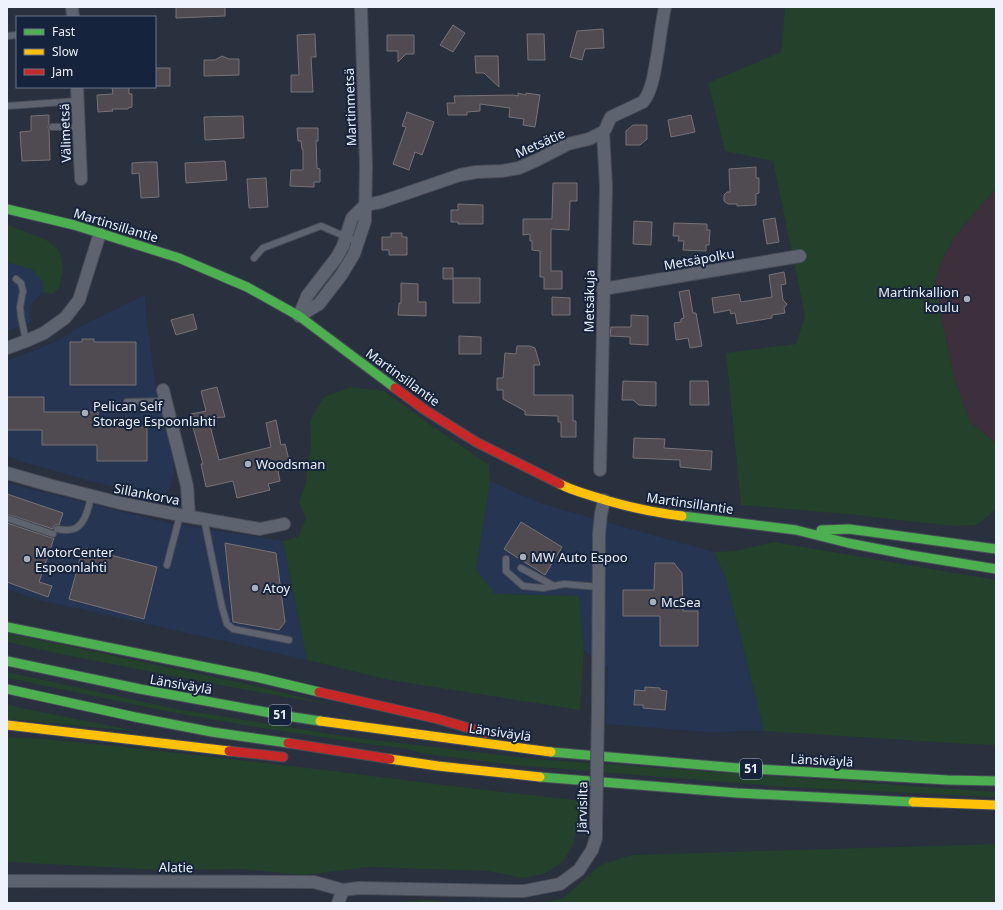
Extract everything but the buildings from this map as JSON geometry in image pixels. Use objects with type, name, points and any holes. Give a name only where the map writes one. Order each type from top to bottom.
[{"type":"main road","name":"Martinsillantie","points":[[7,209],[74,225],[179,258],[247,287],[299,316],[425,410],[470,438],[568,488],[638,509],[796,530],[848,543],[996,569]]},
{"type":"main road","name":"Martinsillantie","points":[[796,530],[849,529],[996,549]]},
{"type":"main road","points":[[41,625],[104,646]]},
{"type":"main road","points":[[7,627],[256,677],[431,717],[556,753]]},
{"type":"main road","name":"Länsiväylä","points":[[7,661],[140,689],[294,717],[556,753],[746,769],[948,780],[996,781]]},
{"type":"main road","name":"51","points":[[7,689],[212,732],[438,766],[544,777],[737,793],[996,805]]},
{"type":"main road","points":[[7,725],[293,758]]},
{"type":"main road","points":[[7,729],[38,729]]},
{"type":"main road","points":[[338,760],[438,766]]},
{"type":"street","name":"Martinmetsä","points":[[299,316],[319,304],[342,274],[354,254],[365,221],[366,165],[362,7]]},
{"type":"street","points":[[603,132],[611,117],[642,102],[646,98],[655,68],[665,7]]},
{"type":"street","name":"Välimetsä","points":[[77,88],[81,179]]},
{"type":"street","name":"Metsätie","points":[[365,205],[382,202],[460,175],[519,168],[568,144],[589,139],[603,132]]},
{"type":"street","name":"Metsäkuja","points":[[600,470],[606,186],[603,132]]},
{"type":"street","points":[[299,316],[307,296],[337,257],[343,246],[352,218],[365,205]]},
{"type":"street","points":[[7,348],[44,333],[65,318],[79,300],[100,233]]},
{"type":"street","name":"Metsäpolku","points":[[603,289],[800,256]]},
{"type":"street","points":[[164,395],[187,486],[185,515]]},
{"type":"street","name":"Sillankorva","points":[[7,473],[120,503],[204,519],[260,529],[284,524]]},
{"type":"street","name":"Järvisilta","points":[[343,890],[359,888],[524,891],[560,884],[579,870],[592,850],[596,838],[599,534],[604,500]]},
{"type":"street","name":"Alatie","points":[[7,880],[314,882],[343,890]]},
{"type":"street","points":[[338,903],[343,890]]},
{"type":"lane","points":[[7,106],[78,101]]},
{"type":"lane","points":[[52,127],[79,127]]},
{"type":"lane","points":[[254,258],[263,248],[321,226],[358,242]]},
{"type":"lane","points":[[16,279],[21,283],[23,291],[20,308],[26,341]]},
{"type":"lane","points":[[127,402],[164,395]]},
{"type":"lane","points":[[7,518],[55,532],[69,530],[76,528],[82,523],[88,509],[91,496]]},
{"type":"lane","points":[[167,565],[185,515]]},
{"type":"lane","points":[[204,519],[222,607],[227,624],[233,629],[289,640]]},
{"type":"lane","points":[[506,559],[506,571],[523,586],[543,588],[564,584],[599,587]]},
{"type":"lane","points":[[521,568],[554,586]]},
{"type":"shaded area","name":"Martinkallion koulu","points":[[996,188],[996,443],[970,422],[955,381],[935,281],[942,260],[955,236]]},
{"type":"shaded area","points":[[7,262],[33,270],[43,282],[43,292],[29,307],[32,322],[7,331]]},
{"type":"shaded area","name":"Pelican Self Storage Espoonlahti","points":[[145,295],[146,315],[155,382],[175,467],[170,488],[165,495],[156,497],[87,480],[7,456],[7,361],[58,341],[77,328]]},
{"type":"shaded area","points":[[490,481],[542,504],[714,552],[725,576],[764,731],[706,732],[606,724],[608,667],[584,651],[579,596],[495,594],[476,570]]},
{"type":"shaded area","points":[[7,482],[168,523],[283,541],[307,660],[35,599],[7,589]]},
{"type":"green space","points":[[785,7],[996,7],[996,188],[955,236],[942,260],[935,281],[955,381],[970,422],[996,443],[996,509],[977,525],[953,526],[847,514],[741,505],[726,353],[796,344],[805,316],[773,161],[725,151],[708,83],[781,52]]},
{"type":"green space","points":[[7,225],[45,239],[59,250],[63,269],[59,288],[53,294],[43,292],[43,282],[33,270],[7,262]]},
{"type":"green space","points":[[351,387],[384,391],[489,465],[490,481],[476,570],[495,594],[579,596],[584,651],[580,710],[390,680],[307,660],[283,541],[298,537],[306,518],[299,503],[306,482],[311,445],[310,421],[324,397]]},
{"type":"green space","points":[[774,542],[996,580],[996,745],[764,731],[725,576],[714,552],[735,551]]},
{"type":"green space","points":[[7,633],[256,686],[332,705],[70,656],[7,642]]},
{"type":"green space","points":[[7,672],[177,709],[349,737],[535,759],[996,792],[996,797],[785,787],[513,765],[419,753],[409,749],[261,728],[175,713],[7,678]]},
{"type":"green space","points":[[7,704],[17,707],[141,732],[7,719]]},
{"type":"green space","points":[[7,737],[125,747],[584,801],[584,813],[580,812],[580,823],[573,844],[563,862],[544,874],[522,878],[488,871],[369,867],[304,875],[242,869],[163,870],[7,862]]},
{"type":"green space","points":[[996,844],[996,903],[543,903],[563,898],[600,865],[632,855]]},
{"type":"green space","points":[[429,900],[452,903],[377,903]]},
{"type":"traffic: fast","points":[[7,209],[74,225],[179,258],[247,287],[299,316],[395,388]]},
{"type":"traffic: fast","points":[[682,516],[796,530],[848,543],[996,569]]},
{"type":"traffic: fast","points":[[821,530],[849,529],[996,549]]},
{"type":"traffic: fast","points":[[7,627],[256,677],[319,692]]},
{"type":"traffic: fast","points":[[7,661],[140,689],[320,721]]},
{"type":"traffic: fast","points":[[7,689],[212,732],[288,743]]},
{"type":"traffic: fast","points":[[551,752],[738,768],[948,780],[996,781]]},
{"type":"traffic: fast","points":[[540,777],[737,793],[913,802]]},
{"type":"traffic: slow","points":[[560,484],[600,499],[646,510],[682,516]]},
{"type":"traffic: slow","points":[[320,721],[551,752]]},
{"type":"traffic: slow","points":[[7,725],[229,751]]},
{"type":"traffic: slow","points":[[390,759],[438,766],[540,777]]},
{"type":"traffic: slow","points":[[913,802],[996,805]]},
{"type":"traffic: jam","points":[[395,388],[425,410],[476,442],[560,484]]},
{"type":"traffic: jam","points":[[319,692],[438,719],[486,733]]},
{"type":"traffic: jam","points":[[288,743],[390,759]]},
{"type":"traffic: jam","points":[[229,751],[283,757]]},
{"type":"place","name":"Martinkallion koulu","points":[[967,299]]},
{"type":"place","name":"Pelican Self Storage Espoonlahti","points":[[85,413]]},
{"type":"place","name":"Woodsman","points":[[248,464]]},
{"type":"place","name":"MW Auto Espoo","points":[[523,557]]},
{"type":"place","name":"MotorCenter Espoonlahti","points":[[27,559]]},
{"type":"place","name":"Atoy","points":[[255,588]]},
{"type":"place","name":"McSea","points":[[653,602]]}]
